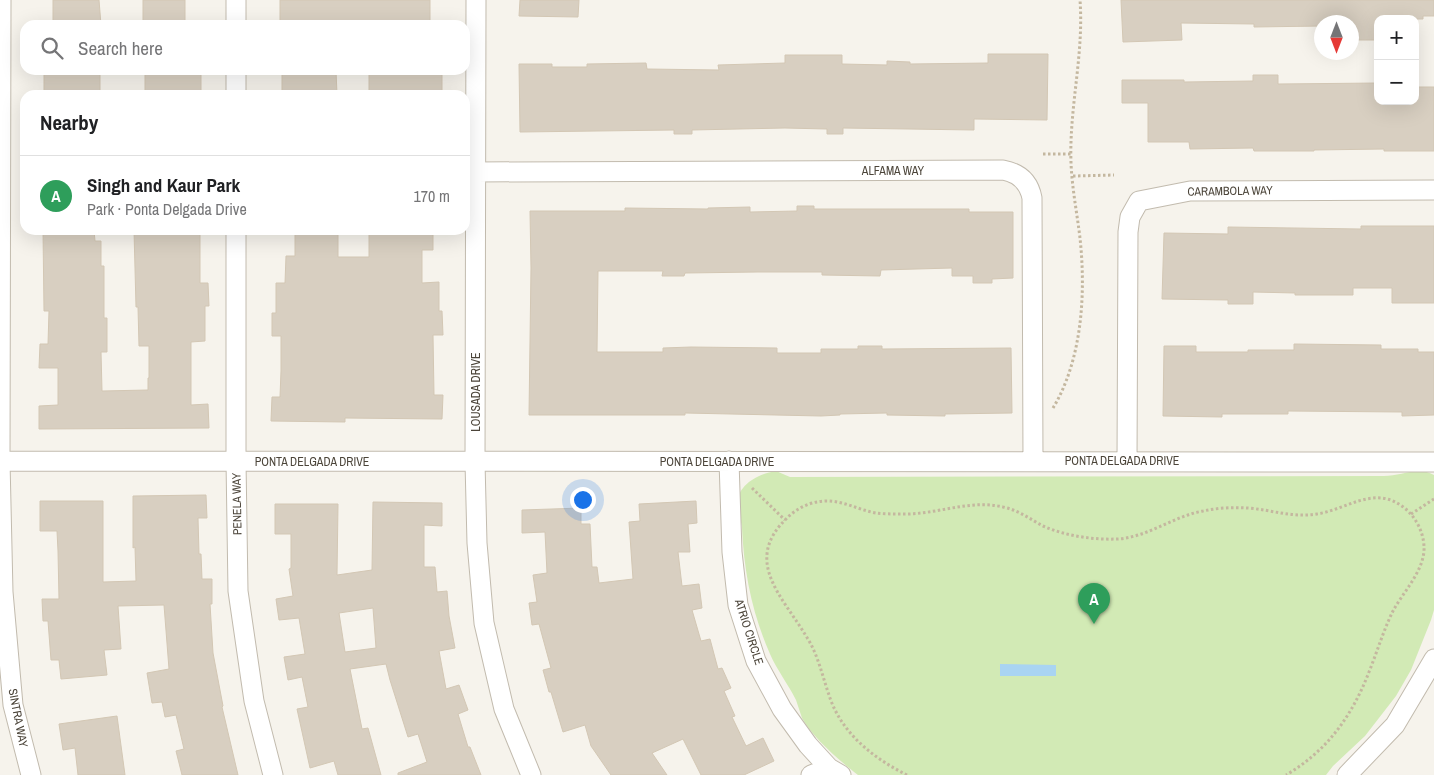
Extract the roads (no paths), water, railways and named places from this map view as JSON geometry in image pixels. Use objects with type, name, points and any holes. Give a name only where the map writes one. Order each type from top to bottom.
[{"type":"street","name":"SINTRA WAY","points":[[1,0],[0,461],[7,706],[31,775]]},
{"type":"street","points":[[236,0],[236,20]]},
{"type":"street","name":"LOUSADA DRIVE","points":[[476,0],[475,462],[477,543],[484,623],[504,710],[531,775]]},
{"type":"street","points":[[236,75],[236,90]]},
{"type":"street","name":"ALFAMA WAY","points":[[476,172],[1003,170],[1018,175],[1028,186],[1032,198],[1033,461]]},
{"type":"street","name":"CARAMBOLA WAY","points":[[1127,461],[1128,232],[1130,217],[1139,201],[1190,190],[1434,190]]},
{"type":"street","name":"PENELA WAY","points":[[236,235],[238,591],[254,701],[273,775]]},
{"type":"street","name":"PONTA DELGADA DRIVE","points":[[0,461],[1434,462]]},
{"type":"street","name":"ATRIO CIRCLE","points":[[729,461],[732,552],[738,605],[756,661],[782,709],[827,773]]},
{"type":"street","points":[[1347,775],[1396,725],[1434,658]]},
{"type":"water","points":[[1000,664],[1056,665],[1056,676],[1000,676]]},
{"type":"place","name":"Singh and Kaur Park","points":[[1094,624]]}]
